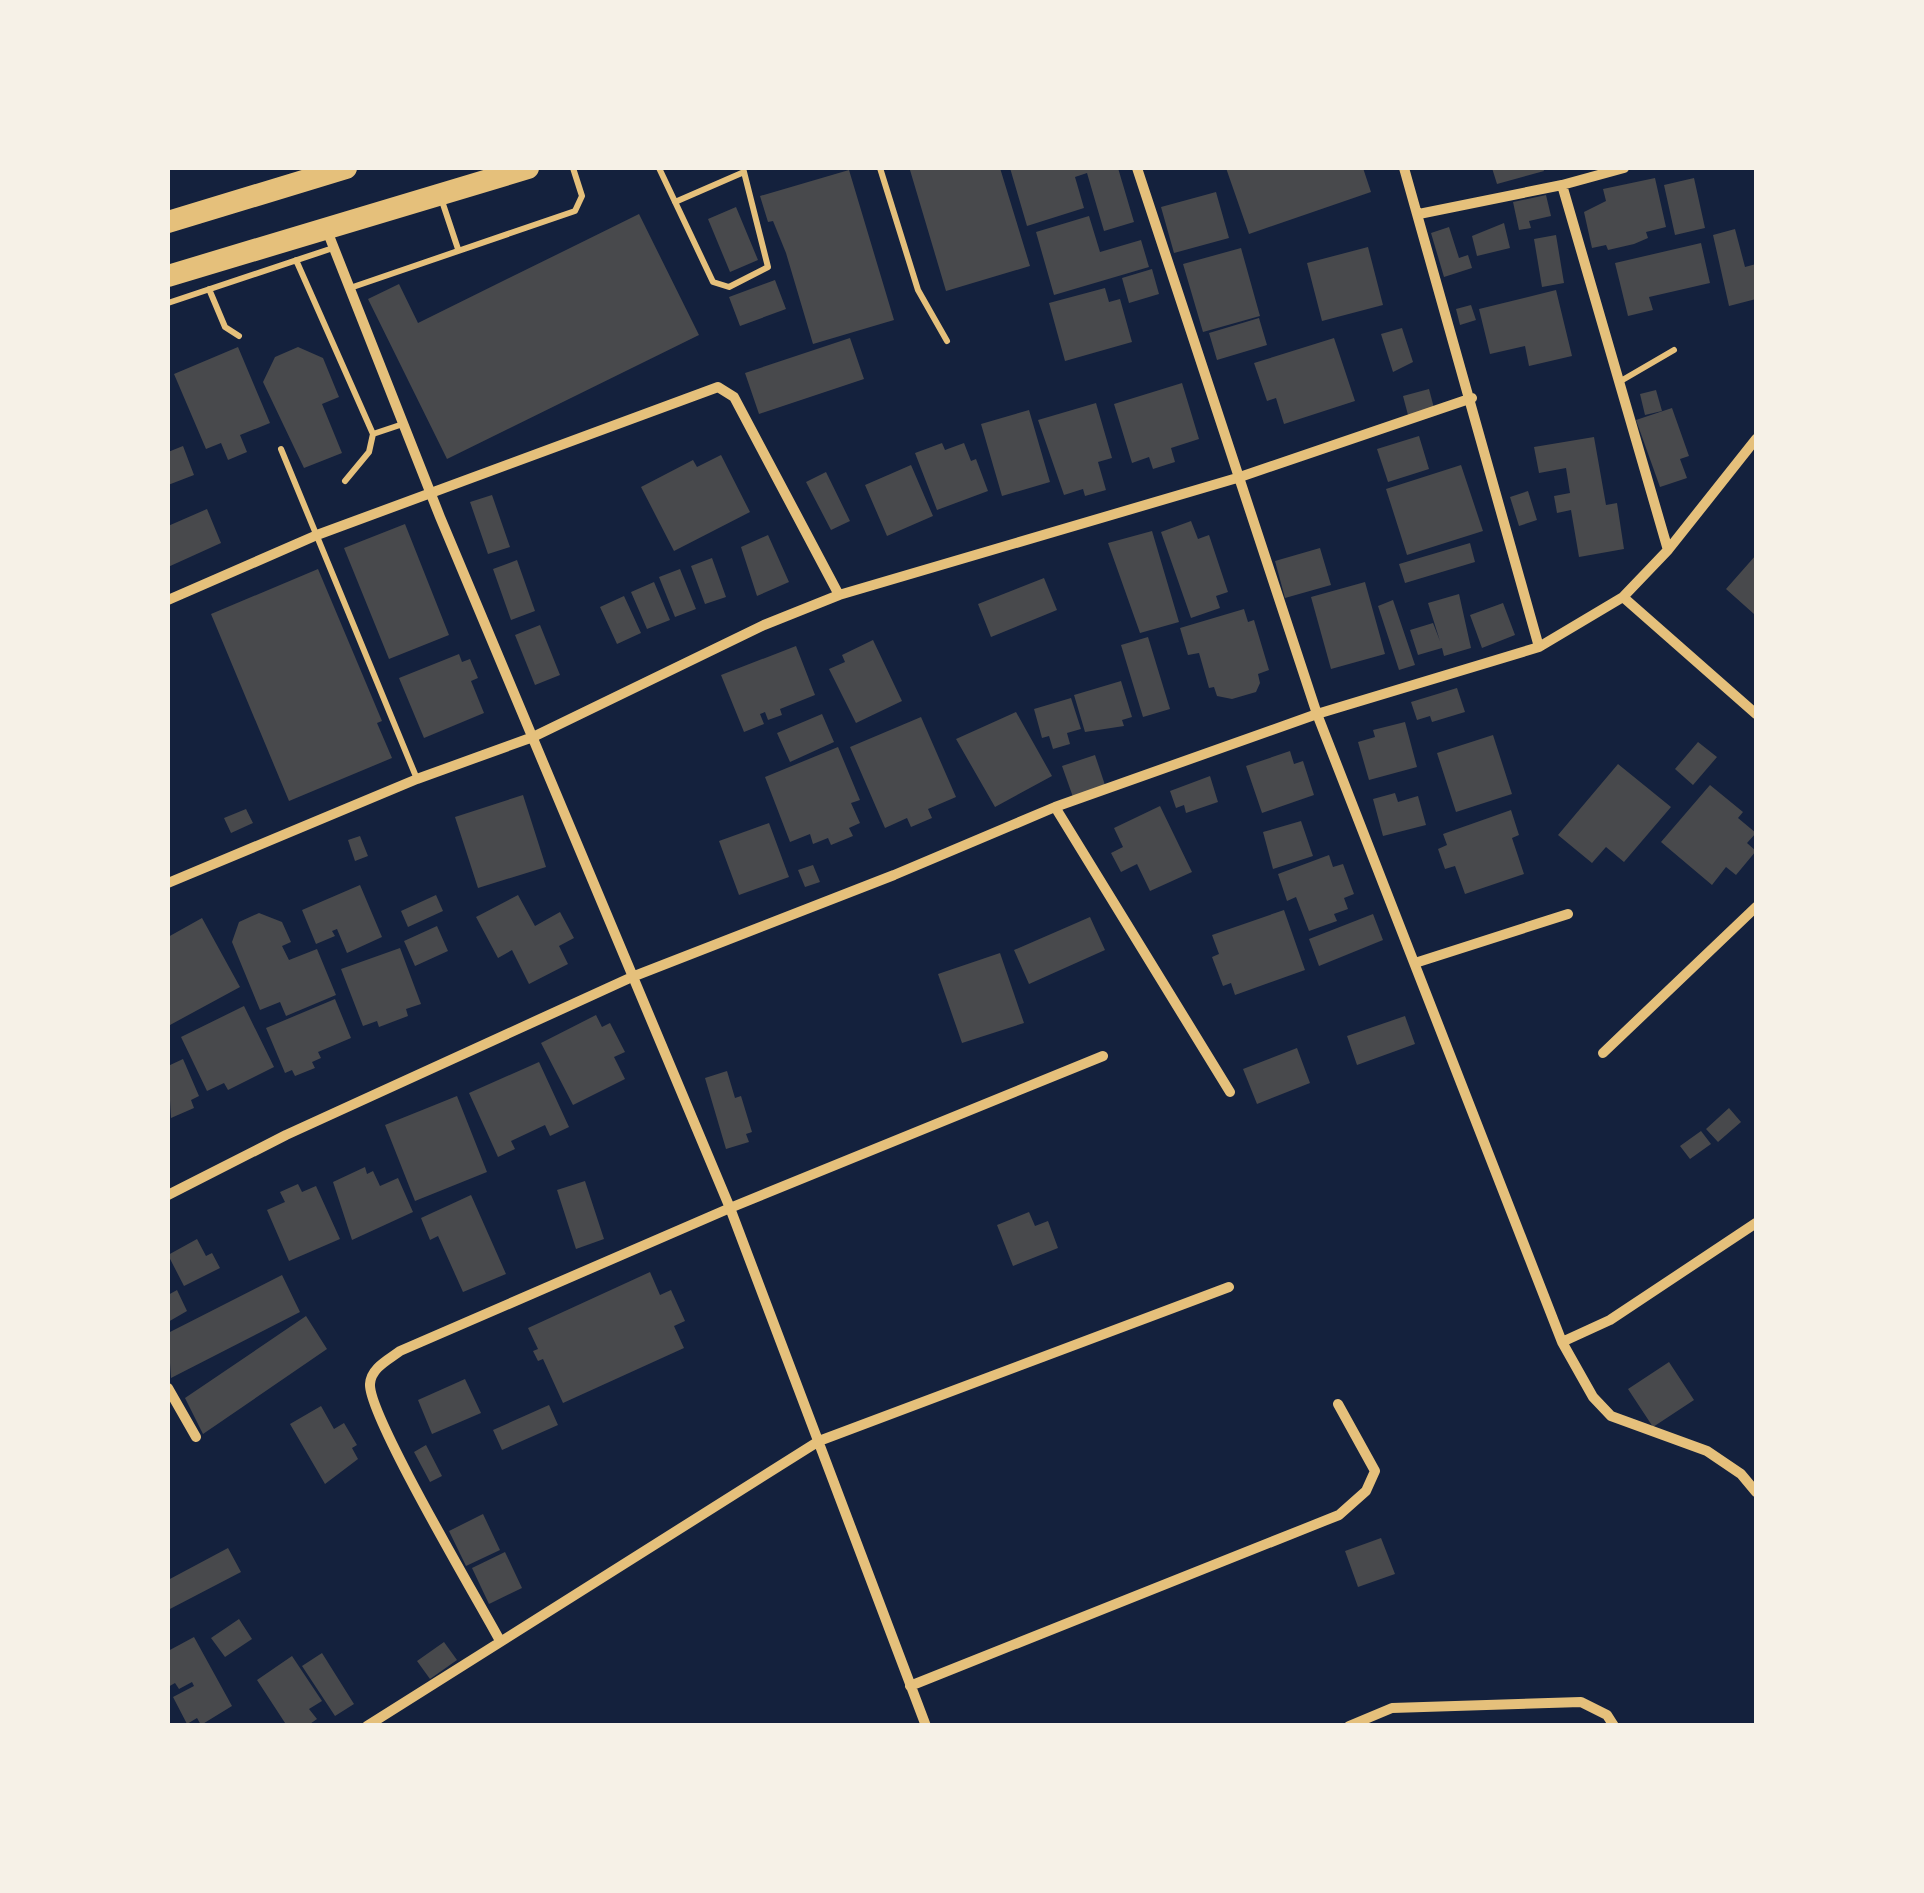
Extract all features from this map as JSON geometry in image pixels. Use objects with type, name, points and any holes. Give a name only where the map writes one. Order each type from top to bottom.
[{"type":"highway","points":[[168,222],[346,168]]},
{"type":"highway","points":[[168,276],[330,238],[440,194],[528,168]]},
{"type":"street","points":[[1137,168],[1318,714],[1562,1342],[1593,1397],[1611,1416],[1707,1451],[1741,1474],[1756,1492]]},
{"type":"street","points":[[1404,168],[1540,647]]},
{"type":"street","points":[[1419,214],[1562,185],[1624,168]]},
{"type":"street","points":[[1562,185],[1668,550]]},
{"type":"street","points":[[330,238],[403,424],[730,1208],[926,1726]]},
{"type":"street","points":[[168,600],[316,535],[718,387],[734,398],[838,595]]},
{"type":"street","points":[[168,883],[416,779],[533,737],[764,625],[838,595],[1237,478],[1472,398]]},
{"type":"street","points":[[168,1194],[632,977],[894,876],[1055,807],[1318,714],[1540,647],[1623,596],[1668,550],[1756,439]]},
{"type":"street","points":[[1623,596],[1756,714]]},
{"type":"street","points":[[1055,807],[1230,1092]]},
{"type":"street","points":[[1603,1053],[1756,907]]},
{"type":"street","points":[[1414,963],[1568,914]]},
{"type":"street","points":[[499,1639],[387,1433],[370,1385],[376,1369],[400,1351],[730,1208],[1104,1056]]},
{"type":"street","points":[[1562,1342],[1610,1320],[1756,1223]]},
{"type":"street","points":[[367,1726],[499,1639],[819,1441],[1229,1286]]},
{"type":"street","points":[[168,1388],[196,1437]]},
{"type":"street","points":[[910,1686],[1339,1515],[1366,1491],[1374,1471],[1338,1404]]},
{"type":"street","points":[[1350,1726],[1392,1708],[1581,1702],[1607,1716],[1614,1726]]},
{"type":"lane","points":[[350,288],[575,211],[582,196],[573,168]]},
{"type":"lane","points":[[659,168],[713,282],[729,288],[762,274],[769,257],[743,170],[676,202]]},
{"type":"lane","points":[[880,168],[918,290],[947,341]]},
{"type":"lane","points":[[440,194],[458,250]]},
{"type":"lane","points":[[168,302],[296,260],[330,238]]},
{"type":"lane","points":[[296,260],[373,434],[368,452],[344,481]]},
{"type":"lane","points":[[210,289],[225,327],[239,336]]},
{"type":"lane","points":[[1618,383],[1674,350]]},
{"type":"lane","points":[[373,434],[403,424]]},
{"type":"lane","points":[[281,449],[416,779]]},
{"type":"building","points":[[1000,168],[1030,266],[946,291],[910,170]]},
{"type":"building","points":[[1010,168],[1118,168],[1134,222],[1104,231],[1087,173],[1075,177],[1084,208],[1027,226]]},
{"type":"building","points":[[1226,168],[1363,168],[1371,192],[1249,234]]},
{"type":"building","points":[[1492,168],[1543,168],[1544,171],[1497,184]]},
{"type":"building","points":[[849,170],[894,320],[813,344],[786,253],[773,221],[768,222],[760,196]]},
{"type":"building","points":[[1655,178],[1666,227],[1646,232],[1648,238],[1634,244],[1608,250],[1606,245],[1592,248],[1584,212],[1606,201],[1603,189]]},
{"type":"building","points":[[1694,178],[1705,228],[1675,235],[1664,185]]},
{"type":"building","points":[[1216,192],[1229,238],[1174,253],[1161,207]]},
{"type":"building","points":[[1546,195],[1551,216],[1529,221],[1531,228],[1519,230],[1513,202]]},
{"type":"building","points":[[736,207],[758,260],[730,272],[708,219]]},
{"type":"building","points":[[639,214],[699,335],[447,459],[368,299],[399,284],[418,323]]},
{"type":"building","points":[[1089,216],[1100,252],[1141,240],[1149,267],[1054,295],[1036,232]]},
{"type":"building","points":[[1504,223],[1510,248],[1477,256],[1472,236]]},
{"type":"building","points":[[1449,227],[1459,258],[1468,255],[1472,268],[1444,277],[1431,233]]},
{"type":"building","points":[[1735,229],[1745,267],[1756,264],[1756,299],[1729,306],[1713,235]]},
{"type":"building","points":[[1556,235],[1564,283],[1542,287],[1534,239]]},
{"type":"building","points":[[1701,243],[1710,283],[1649,297],[1653,310],[1628,316],[1615,263]]},
{"type":"building","points":[[1368,247],[1383,305],[1322,321],[1307,263]]},
{"type":"building","points":[[1241,248],[1260,316],[1203,332],[1183,264]]},
{"type":"building","points":[[1152,269],[1159,294],[1129,303],[1122,278]]},
{"type":"building","points":[[775,280],[786,309],[740,326],[729,297]]},
{"type":"building","points":[[1105,288],[1109,302],[1120,299],[1132,342],[1065,361],[1049,303]]},
{"type":"building","points":[[1556,290],[1572,356],[1529,366],[1525,346],[1490,354],[1479,309]]},
{"type":"building","points":[[1471,305],[1476,320],[1460,325],[1456,309]]},
{"type":"building","points":[[1259,318],[1267,345],[1217,360],[1209,333]]},
{"type":"building","points":[[1402,328],[1413,362],[1393,372],[1381,334]]},
{"type":"building","points":[[850,338],[864,379],[759,414],[745,373]]},
{"type":"building","points":[[1334,338],[1355,401],[1284,424],[1276,398],[1267,401],[1254,363]]},
{"type":"building","points":[[238,347],[270,423],[240,435],[247,452],[228,460],[221,443],[206,449],[174,374]]},
{"type":"building","points":[[298,347],[323,358],[339,397],[322,404],[342,453],[304,468],[263,382],[275,357]]},
{"type":"building","points":[[1182,383],[1199,439],[1171,448],[1175,462],[1153,469],[1149,457],[1132,463],[1114,404]]},
{"type":"building","points":[[1429,389],[1434,408],[1408,415],[1403,396]]},
{"type":"building","points":[[1656,390],[1662,411],[1645,415],[1640,394]]},
{"type":"building","points":[[1096,403],[1112,458],[1098,462],[1106,490],[1085,496],[1083,489],[1064,495],[1038,420]]},
{"type":"building","points":[[1672,408],[1689,456],[1680,459],[1687,478],[1660,487],[1636,420]]},
{"type":"building","points":[[1029,410],[1050,482],[1002,496],[981,424]]},
{"type":"building","points":[[1419,436],[1429,469],[1388,482],[1377,449]]},
{"type":"building","points":[[1594,437],[1606,505],[1617,503],[1624,549],[1579,557],[1571,510],[1557,513],[1554,496],[1570,493],[1566,468],[1539,473],[1534,447]]},
{"type":"building","points":[[942,443],[945,450],[964,443],[971,461],[976,459],[988,491],[937,510],[915,453]]},
{"type":"building","points":[[183,446],[194,475],[168,485],[168,452]]},
{"type":"building","points":[[721,455],[750,512],[674,551],[641,487],[693,460],[697,467]]},
{"type":"building","points":[[911,465],[933,516],[887,536],[865,485]]},
{"type":"building","points":[[1461,465],[1483,531],[1407,555],[1386,489]]},
{"type":"building","points":[[826,472],[850,521],[831,530],[806,482]]},
{"type":"building","points":[[1528,491],[1537,520],[1519,526],[1510,497]]},
{"type":"building","points":[[492,495],[510,547],[488,554],[470,502]]},
{"type":"building","points":[[207,509],[221,543],[168,567],[168,526]]},
{"type":"building","points":[[1191,521],[1198,539],[1209,535],[1228,592],[1216,596],[1220,608],[1191,618],[1161,532]]},
{"type":"building","points":[[405,524],[449,635],[389,659],[344,548]]},
{"type":"building","points":[[1152,531],[1179,622],[1140,633],[1108,543]]},
{"type":"building","points":[[768,535],[789,582],[757,596],[741,547]]},
{"type":"building","points":[[1470,543],[1475,562],[1405,583],[1399,564]]},
{"type":"building","points":[[1320,548],[1331,585],[1285,598],[1275,561]]},
{"type":"building","points":[[1756,555],[1756,611],[1754,614],[1726,589]]},
{"type":"building","points":[[712,558],[726,597],[705,604],[691,566]]},
{"type":"building","points":[[517,560],[535,611],[511,620],[493,569]]},
{"type":"building","points":[[318,569],[382,721],[377,723],[392,758],[289,801],[211,614]]},
{"type":"building","points":[[680,569],[696,609],[675,617],[659,577]]},
{"type":"building","points":[[1044,578],[1057,610],[991,637],[978,604]]},
{"type":"building","points":[[654,582],[670,620],[647,629],[631,592]]},
{"type":"building","points":[[1365,582],[1385,654],[1331,669],[1311,597]]},
{"type":"building","points":[[1459,594],[1471,648],[1444,656],[1442,648],[1418,655],[1410,630],[1433,623],[1440,641],[1428,603]]},
{"type":"building","points":[[624,596],[641,633],[617,644],[600,607]]},
{"type":"building","points":[[1393,600],[1415,665],[1399,670],[1378,606]]},
{"type":"building","points":[[1503,603],[1515,635],[1482,648],[1470,615]]},
{"type":"building","points":[[1244,609],[1248,622],[1254,620],[1269,670],[1258,674],[1256,692],[1232,699],[1217,696],[1214,687],[1209,688],[1199,653],[1188,655],[1180,628]]},
{"type":"building","points":[[540,625],[560,675],[535,685],[515,635]]},
{"type":"building","points":[[1148,637],[1170,709],[1143,717],[1121,645]]},
{"type":"building","points":[[873,640],[902,701],[856,723],[829,669],[845,662],[842,655]]},
{"type":"building","points":[[796,646],[815,695],[780,709],[782,715],[768,720],[765,712],[760,714],[764,724],[744,732],[721,675]]},
{"type":"building","points":[[459,654],[462,662],[470,659],[478,678],[471,681],[484,713],[424,738],[399,678]]},
{"type":"building","points":[[1121,681],[1132,717],[1122,720],[1124,726],[1085,732],[1074,695]]},
{"type":"building","points":[[1457,688],[1465,712],[1432,722],[1430,716],[1417,720],[1411,702]]},
{"type":"building","points":[[1071,698],[1081,729],[1067,733],[1070,744],[1053,749],[1049,736],[1042,738],[1034,709]]},
{"type":"building","points":[[1016,712],[1052,776],[995,807],[956,739]]},
{"type":"building","points":[[822,714],[834,742],[790,762],[777,733]]},
{"type":"building","points":[[921,717],[956,797],[928,809],[932,818],[911,827],[907,818],[885,828],[850,747]]},
{"type":"building","points":[[1405,722],[1417,767],[1369,780],[1358,742],[1375,737],[1373,730]]},
{"type":"building","points":[[1493,735],[1512,794],[1456,812],[1437,753]]},
{"type":"building","points":[[1698,742],[1717,757],[1693,785],[1675,769]]},
{"type":"building","points":[[838,747],[860,800],[851,803],[860,823],[849,828],[853,836],[831,845],[828,838],[813,844],[810,834],[790,842],[765,777]]},
{"type":"building","points":[[1290,751],[1294,764],[1303,761],[1314,795],[1262,813],[1246,766]]},
{"type":"building","points":[[1095,755],[1105,785],[1073,797],[1062,766]]},
{"type":"building","points":[[1618,764],[1671,807],[1624,862],[1606,847],[1592,863],[1558,835]]},
{"type":"building","points":[[1210,776],[1218,802],[1186,813],[1184,805],[1176,808],[1170,791]]},
{"type":"building","points":[[1710,785],[1743,812],[1738,818],[1756,833],[1747,843],[1756,851],[1736,875],[1726,867],[1712,885],[1661,842]]},
{"type":"building","points":[[1395,793],[1398,802],[1418,796],[1426,825],[1383,836],[1373,799]]},
{"type":"building","points":[[523,795],[546,867],[478,888],[455,817]]},
{"type":"building","points":[[1160,806],[1192,872],[1150,891],[1137,864],[1121,872],[1111,853],[1123,847],[1114,828]]},
{"type":"building","points":[[246,809],[253,823],[231,833],[224,818]]},
{"type":"building","points":[[1511,810],[1519,835],[1512,838],[1524,874],[1465,894],[1455,866],[1445,869],[1438,849],[1447,845],[1443,834]]},
{"type":"building","points":[[1301,821],[1313,856],[1273,869],[1263,832]]},
{"type":"building","points":[[769,823],[789,877],[739,895],[719,841]]},
{"type":"building","points":[[360,836],[368,856],[355,861],[348,840]]},
{"type":"building","points":[[1329,855],[1333,867],[1343,864],[1354,894],[1344,898],[1348,909],[1334,914],[1337,921],[1309,931],[1296,897],[1287,901],[1278,874]]},
{"type":"building","points":[[813,865],[820,882],[805,887],[798,870]]},
{"type":"building","points":[[360,885],[382,937],[347,953],[337,929],[332,931],[335,936],[316,944],[302,910]]},
{"type":"building","points":[[436,895],[443,911],[408,927],[401,911]]},
{"type":"building","points":[[518,895],[535,926],[560,912],[574,938],[559,946],[568,964],[529,984],[512,950],[498,958],[476,917]]},
{"type":"building","points":[[1284,910],[1305,970],[1235,995],[1231,983],[1223,986],[1212,957],[1219,954],[1212,935]]},
{"type":"building","points":[[259,913],[282,922],[291,942],[282,946],[289,960],[317,949],[336,995],[286,1016],[280,1002],[260,1010],[232,942],[239,922]]},
{"type":"building","points":[[1373,914],[1383,940],[1319,966],[1309,939]]},
{"type":"building","points":[[1090,917],[1105,950],[1029,984],[1014,950]]},
{"type":"building","points":[[202,918],[240,987],[170,1025],[168,937]]},
{"type":"building","points":[[437,926],[448,951],[415,966],[404,941]]},
{"type":"building","points":[[400,948],[421,1004],[406,1009],[408,1016],[379,1027],[377,1021],[363,1026],[341,969]]},
{"type":"building","points":[[1000,953],[1024,1023],[962,1043],[938,974]]},
{"type":"building","points":[[335,999],[351,1038],[318,1052],[321,1058],[312,1062],[315,1068],[295,1076],[292,1070],[285,1073],[266,1028]]},
{"type":"building","points":[[244,1006],[274,1067],[228,1090],[224,1083],[207,1091],[181,1037]]},
{"type":"building","points":[[596,1015],[602,1027],[610,1023],[625,1052],[614,1057],[625,1079],[573,1105],[541,1043]]},
{"type":"building","points":[[1405,1016],[1415,1044],[1357,1065],[1347,1036]]},
{"type":"building","points":[[1297,1048],[1310,1083],[1257,1104],[1243,1069]]},
{"type":"building","points":[[183,1059],[199,1096],[191,1100],[194,1108],[171,1118],[168,1066]]},
{"type":"building","points":[[539,1062],[569,1127],[550,1136],[545,1125],[511,1141],[515,1149],[498,1157],[469,1093]]},
{"type":"building","points":[[727,1071],[735,1098],[741,1096],[752,1132],[746,1134],[749,1142],[726,1149],[705,1078]]},
{"type":"building","points":[[457,1096],[487,1172],[415,1201],[385,1125]]},
{"type":"building","points":[[1729,1108],[1741,1122],[1718,1142],[1706,1129]]},
{"type":"building","points":[[1701,1131],[1711,1144],[1690,1159],[1680,1146]]},
{"type":"building","points":[[365,1167],[367,1174],[373,1171],[380,1186],[398,1178],[413,1212],[352,1240],[333,1182]]},
{"type":"building","points":[[585,1181],[604,1239],[576,1249],[557,1190]]},
{"type":"building","points":[[298,1184],[302,1192],[316,1186],[340,1239],[289,1261],[267,1210],[285,1202],[280,1192]]},
{"type":"building","points":[[471,1195],[506,1274],[463,1292],[438,1236],[430,1240],[421,1218]]},
{"type":"building","points":[[1029,1212],[1035,1226],[1048,1221],[1058,1248],[1013,1266],[997,1225]]},
{"type":"building","points":[[197,1239],[206,1256],[212,1253],[220,1268],[184,1286],[168,1255]]},
{"type":"building","points":[[650,1272],[660,1295],[671,1290],[685,1321],[674,1326],[684,1348],[563,1403],[543,1359],[538,1361],[533,1351],[538,1349],[528,1328]]},
{"type":"building","points":[[282,1275],[300,1312],[171,1378],[168,1333]]},
{"type":"building","points":[[177,1290],[187,1311],[168,1322],[168,1295]]},
{"type":"building","points":[[306,1316],[327,1349],[203,1434],[185,1398]]},
{"type":"building","points":[[1669,1362],[1694,1400],[1653,1427],[1628,1389]]},
{"type":"building","points":[[465,1379],[481,1413],[432,1434],[418,1400]]},
{"type":"building","points":[[549,1405],[558,1425],[502,1450],[493,1430]]},
{"type":"building","points":[[321,1406],[334,1429],[344,1423],[357,1445],[352,1448],[358,1459],[325,1484],[290,1424]]},
{"type":"building","points":[[426,1445],[442,1476],[430,1482],[414,1452]]},
{"type":"building","points":[[483,1514],[500,1550],[466,1566],[449,1531]]},
{"type":"building","points":[[1381,1538],[1395,1574],[1358,1587],[1345,1551]]},
{"type":"building","points":[[228,1548],[241,1572],[168,1610],[168,1580]]},
{"type":"building","points":[[505,1552],[522,1588],[489,1604],[472,1568]]},
{"type":"building","points":[[239,1619],[252,1639],[225,1657],[211,1638]]},
{"type":"building","points":[[194,1637],[232,1706],[201,1725],[197,1718],[187,1724],[173,1697],[194,1686],[192,1682],[179,1689],[175,1683],[168,1687],[168,1651]]},
{"type":"building","points":[[444,1642],[457,1660],[430,1679],[417,1661]]},
{"type":"building","points":[[322,1653],[354,1704],[335,1716],[302,1666]]},
{"type":"building","points":[[292,1656],[322,1701],[309,1709],[317,1719],[307,1726],[287,1726],[257,1680]]}]
